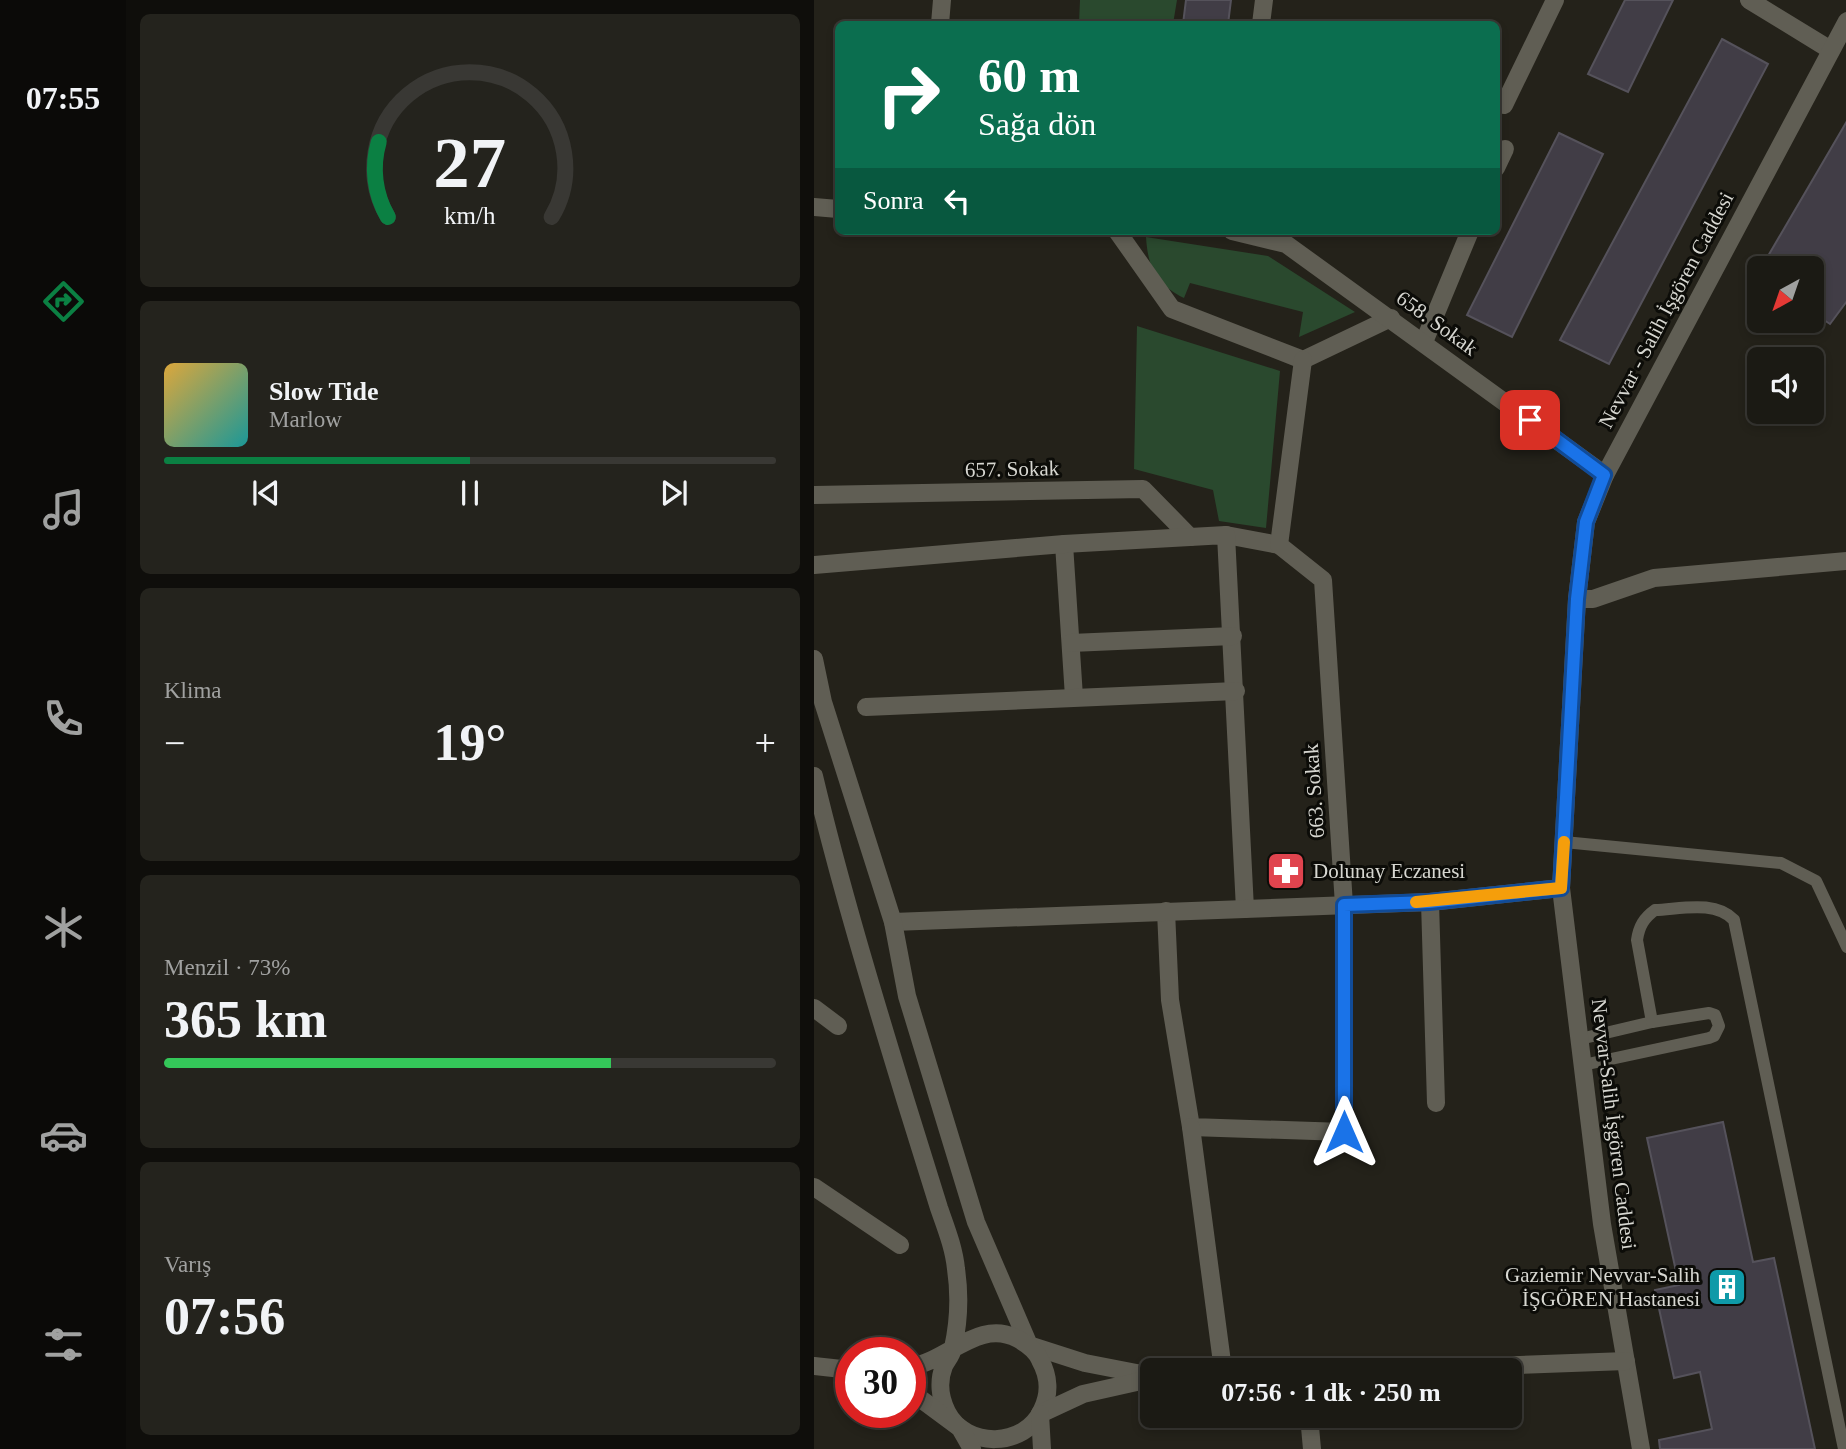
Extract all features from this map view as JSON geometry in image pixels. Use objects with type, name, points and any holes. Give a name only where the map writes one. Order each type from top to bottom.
[{"type":"street","points":[[941,21],[942,0]]},
{"type":"street","points":[[1261,21],[1264,0]]},
{"type":"street","points":[[1504,105],[1555,0]]},
{"type":"street","points":[[1749,0],[1829,49]]},
{"type":"street","name":"Nevvar - Salih İşgören Caddesi","points":[[1561,888],[1577,599],[1586,522],[1604,475],[1846,21]]},
{"type":"street","points":[[1500,160],[1505,149]]},
{"type":"street","points":[[814,207],[835,209]]},
{"type":"street","points":[[1120,235],[1172,309],[1303,360],[1391,318]]},
{"type":"street","name":"658. Sokak","points":[[1249,235],[1286,244],[1604,475]]},
{"type":"street","points":[[1424,342],[1468,235]]},
{"type":"street","points":[[814,565],[1064,544],[1226,535],[1280,545],[1303,360]]},
{"type":"street","name":"657. Sokak","points":[[814,495],[1143,489],[1190,537]]},
{"type":"street","points":[[1226,535],[1245,909]]},
{"type":"street","points":[[1064,544],[1074,697]]},
{"type":"street","name":"663. Sokak","points":[[1191,1128],[1344,1132],[1344,905],[1323,580],[1280,545]]},
{"type":"street","points":[[1577,599],[1593,599],[1654,578],[1846,561]]},
{"type":"street","points":[[1071,643],[1233,636]]},
{"type":"street","points":[[814,659],[823,702],[893,922],[907,996],[976,1222],[1029,1345],[1039,1357],[1048,1385],[1040,1414],[1042,1449]]},
{"type":"street","points":[[866,707],[1236,691]]},
{"type":"street","points":[[814,776],[821,835],[955,1258],[960,1302],[953,1351],[944,1367],[940,1384],[942,1400],[949,1416],[960,1428],[972,1449]]},
{"type":"street","points":[[893,922],[1429,902],[1561,888]]},
{"type":"street","name":"Nevvar-Salih İşgören Caddesi","points":[[1561,888],[1603,1224],[1641,1449]]},
{"type":"street","points":[[1429,902],[1436,1103]]},
{"type":"street","points":[[1166,911],[1170,1000],[1191,1128],[1221,1358]]},
{"type":"street","points":[[814,1009],[838,1026]]},
{"type":"street","points":[[814,1186],[900,1245]]},
{"type":"street","points":[[926,1361],[953,1351],[980,1334],[998,1332],[1085,1363],[1140,1374]]},
{"type":"street","points":[[1522,1365],[1626,1361]]},
{"type":"street","points":[[814,1366],[835,1368]]},
{"type":"street","points":[[926,1403],[974,1436],[1004,1440],[1018,1435],[1040,1414],[1083,1394],[1140,1380]]},
{"type":"street","points":[[1310,1428],[1312,1449]]},
{"type":"lane","points":[[1564,842],[1781,863],[1816,881],[1846,947]]},
{"type":"lane","points":[[1652,1022],[1637,940],[1642,921],[1655,910],[1709,907],[1728,914],[1738,929],[1844,1449]]},
{"type":"lane","points":[[1580,1039],[1652,1022],[1709,1013],[1715,1015],[1719,1026],[1709,1038],[1583,1065]]},
{"type":"green space","points":[[1080,0],[1177,0],[1174,21],[1079,21]]},
{"type":"green space","points":[[1146,237],[1268,256],[1355,312],[1299,337],[1303,312],[1190,283],[1184,298],[1174,293],[1155,274]]},
{"type":"green space","points":[[1137,326],[1280,371],[1266,528],[1219,521],[1213,490],[1134,469]]},
{"type":"building","points":[[1186,0],[1231,0],[1228,21],[1183,21]]},
{"type":"building","points":[[1625,0],[1673,0],[1628,92],[1588,74]]},
{"type":"building","points":[[1722,39],[1768,64],[1609,364],[1560,340]]},
{"type":"building","points":[[1847,121],[1847,301],[1830,324],[1824,320],[1824,256],[1768,256]]},
{"type":"building","points":[[1559,133],[1603,154],[1512,337],[1467,315]]},
{"type":"building","name":"Gaziemir Nevvar-Salih İŞGÖREN Hastanesi","points":[[1723,1122],[1753,1262],[1774,1258],[1815,1449],[1660,1449],[1659,1440],[1712,1429],[1700,1372],[1674,1378],[1655,1290],[1679,1285],[1647,1138]]},
{"type":"slow traffic","points":[[1416,902],[1561,888],[1564,842]]},
{"type":"place","name":"Dolunay Eczanesi","points":[[1286,871]]},
{"type":"place","name":"Gaziemir Nevvar-Salih İŞGÖREN Hastanesi","points":[[1727,1287]]},
{"type":"route","points":[[1344,1132],[1344,905],[1429,902],[1561,888],[1577,599],[1586,522],[1604,475],[1530,420]]}]
